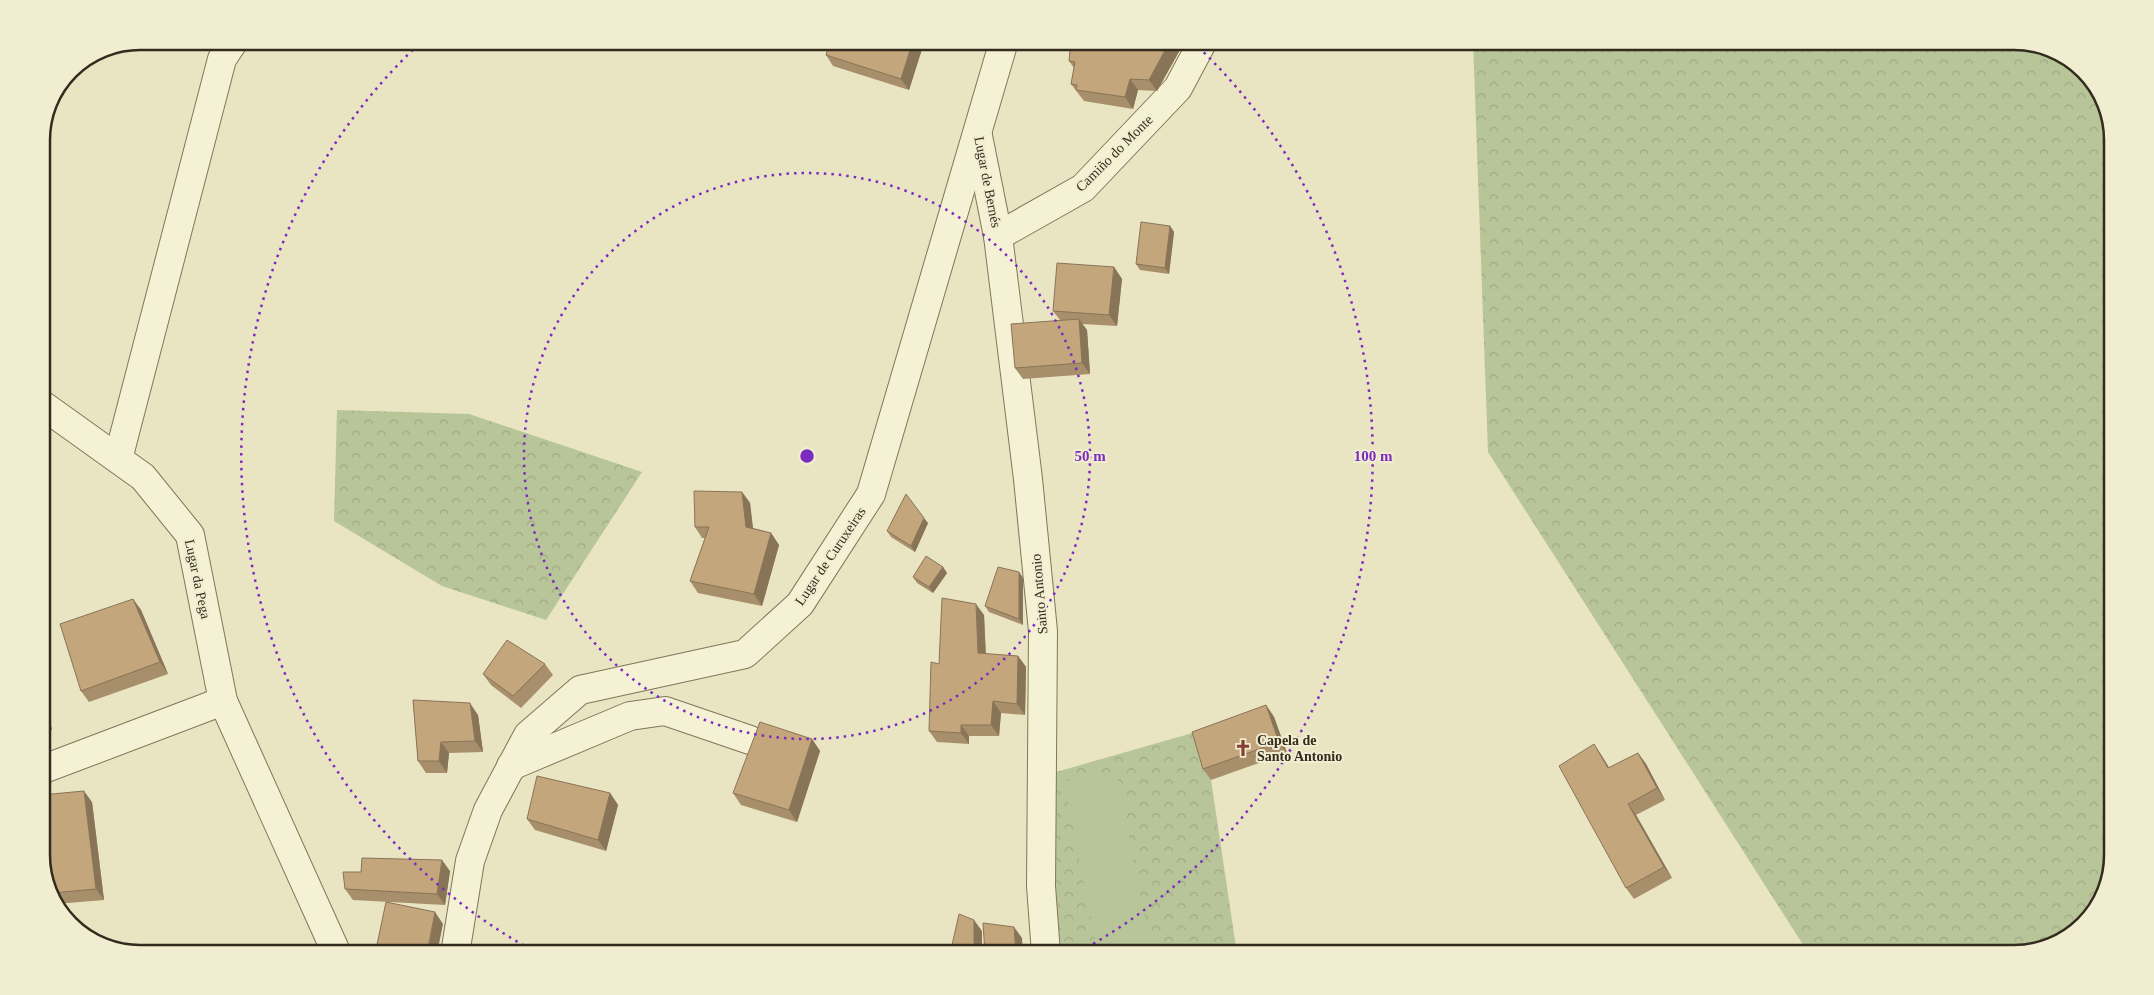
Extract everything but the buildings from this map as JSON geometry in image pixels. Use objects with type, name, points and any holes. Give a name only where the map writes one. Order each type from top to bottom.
[{"type":"street","points":[[118,459],[222,59],[228,50]]},
{"type":"street","name":"Lugar de Bernés","points":[[998,236],[977,133],[1001,50]]},
{"type":"street","name":"Camiño do Monte","points":[[998,236],[1083,188],[1178,88],[1199,50]]},
{"type":"street","name":"Lugar de Curuxeiras","points":[[456,945],[470,861],[488,810],[528,735],[580,690],[745,654],[800,604],[871,494],[977,133]]},
{"type":"street","name":"Santo Antonio","points":[[998,236],[1028,479],[1043,631],[1041,886],[1045,945]]},
{"type":"street","name":"Lugar da Pega","points":[[50,410],[143,477],[190,535],[223,701],[333,945]]},
{"type":"street","points":[[50,767],[223,701]]},
{"type":"street","points":[[511,766],[630,716],[665,711],[750,740]]},
{"type":"green space","points":[[1473,50],[2020,50],[2049,57],[2069,68],[2086,85],[2092,95],[2099,111],[2104,134],[2104,856],[2097,890],[2082,915],[2074,923],[2054,936],[2020,945],[1803,945],[1488,452]]},
{"type":"green space","points":[[337,410],[469,414],[642,472],[546,620],[442,586],[334,521]]},
{"type":"green space","points":[[1196,732],[1211,780],[1236,945],[1056,945],[1056,772]]},
{"type":"green space","points":[[1116,771],[1150,945],[1096,945],[1064,781]]},
{"type":"place","name":"Capela de Santo Antonio","points":[[1243,748]]}]
